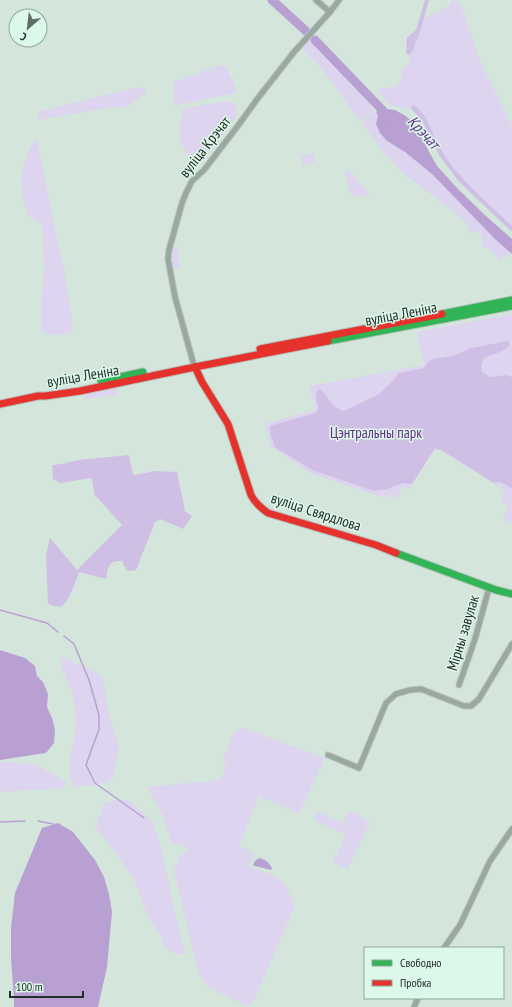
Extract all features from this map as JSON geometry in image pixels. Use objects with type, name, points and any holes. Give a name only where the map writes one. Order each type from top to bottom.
[{"type":"main road","name":"вуліца Леніна","points":[[0,404],[38,396],[45,393],[512,300]]},
{"type":"main road","name":"вуліца Леніна","points":[[194,364],[512,306]]},
{"type":"main road","name":"вуліца Свярдлова","points":[[194,364],[201,383],[228,424],[251,495],[261,508],[276,516],[302,522],[376,545],[489,588],[512,594]]},
{"type":"street","points":[[316,0],[330,12]]},
{"type":"street","name":"вуліца Крэчат","points":[[194,364],[175,297],[168,259],[169,250],[186,193],[192,181],[204,170],[277,73],[339,0]]},
{"type":"street","name":"Мірны завулак","points":[[459,685],[475,639],[489,588]]},
{"type":"street","points":[[328,755],[359,768],[386,704],[396,694],[421,689],[464,706],[471,706],[479,699],[512,644]]},
{"type":"street","points":[[445,947],[460,925],[490,861],[512,829]]},
{"type":"green space","points":[[425,0],[429,0],[421,29],[412,52],[409,55],[406,53],[407,38],[416,30]]},
{"type":"green space","points":[[452,0],[460,3],[480,61],[512,126],[512,226],[473,189],[451,165],[422,112],[414,105],[411,108],[406,109],[389,105],[377,89],[396,87],[401,80],[402,71],[410,62],[409,55],[412,52],[424,18],[448,7]]},
{"type":"green space","points":[[311,38],[358,92],[367,98],[374,111],[360,121],[324,71],[304,50],[303,47]]},
{"type":"green space","points":[[224,65],[237,89],[236,93],[177,105],[174,103],[174,82],[217,66]]},
{"type":"green space","points":[[143,87],[146,94],[125,107],[108,108],[37,120],[41,111]]},
{"type":"green space","points":[[231,101],[236,107],[237,116],[204,160],[201,163],[195,163],[182,145],[179,132],[183,108]]},
{"type":"green space","points":[[414,105],[422,112],[451,165],[473,189],[512,226],[512,232],[459,182],[439,155],[423,123],[411,108]]},
{"type":"green space","points":[[376,112],[378,116],[376,124],[380,133],[387,141],[405,152],[432,174],[495,239],[512,254],[504,257],[501,261],[488,248],[482,247],[483,239],[479,233],[475,230],[469,233],[468,225],[463,219],[398,168],[384,153],[361,122]]},
{"type":"green space","points":[[37,140],[68,291],[73,329],[69,334],[58,335],[44,333],[41,331],[41,302],[44,268],[42,225],[27,215],[21,184],[23,166],[30,148]]},
{"type":"green space","points":[[313,153],[315,162],[303,165],[301,156]]},
{"type":"green space","points":[[349,170],[358,181],[358,184],[361,184],[369,194],[357,197],[350,193],[345,171]]},
{"type":"green space","points":[[174,247],[177,247],[180,268],[176,269],[173,267],[171,262]]},
{"type":"green space","name":"Цэнтральны парк","points":[[512,314],[512,523],[503,519],[508,509],[500,499],[505,491],[443,451],[435,449],[409,489],[403,486],[396,500],[384,494],[381,497],[310,473],[272,447],[264,424],[316,410],[310,386],[424,365],[417,332]]},
{"type":"green space","name":"Цэнтральны парк","points":[[508,341],[510,344],[508,347],[485,357],[481,365],[482,372],[490,377],[506,375],[512,377],[512,488],[500,482],[494,483],[443,451],[435,448],[412,484],[403,483],[387,489],[374,491],[312,470],[275,447],[270,433],[270,426],[315,413],[318,409],[316,400],[317,391],[320,389],[335,407],[344,411],[378,395],[399,373],[424,368],[432,359],[453,356],[471,348]]},
{"type":"green space","points":[[117,387],[117,394],[88,399],[84,397],[86,392]]},
{"type":"green space","points":[[129,455],[133,475],[156,471],[177,472],[185,511],[192,516],[183,529],[160,519],[155,522],[136,570],[127,571],[122,561],[117,561],[111,563],[107,571],[106,579],[79,572],[72,591],[64,604],[61,607],[51,605],[48,603],[46,555],[50,538],[77,570],[122,525],[94,494],[92,478],[60,483],[53,479],[52,465],[78,460]]},
{"type":"green space","points":[[62,657],[97,673],[102,677],[111,724],[119,746],[113,778],[108,783],[77,787],[70,777],[70,761],[76,727],[76,715],[72,692],[60,661]]},
{"type":"green space","points":[[242,728],[325,758],[299,813],[259,796],[239,846],[255,854],[248,866],[278,878],[287,889],[295,906],[253,1002],[247,1006],[208,987],[201,978],[174,871],[179,858],[189,848],[171,842],[164,817],[147,787],[220,780],[227,765],[222,762],[234,732]]},
{"type":"green space","points":[[10,762],[36,765],[66,783],[63,788],[0,792],[0,763]]},
{"type":"green space","points":[[127,800],[143,812],[152,822],[159,840],[185,952],[183,954],[174,954],[164,946],[160,934],[147,913],[137,887],[129,872],[95,826],[103,804],[112,801]]},
{"type":"green space","points":[[349,811],[370,821],[348,869],[333,862],[346,835],[314,820],[318,812],[343,823]]},
{"type":"shaded area","points":[[383,106],[386,109],[395,110],[412,121],[437,166],[459,190],[512,239],[512,254],[495,239],[432,174],[405,152],[387,141],[380,133],[376,124],[378,116],[376,112]]},
{"type":"shaded area","points":[[0,650],[25,658],[35,666],[37,676],[43,682],[48,694],[47,707],[55,730],[54,743],[46,753],[0,760]]},
{"type":"shaded area","points":[[58,823],[73,832],[95,860],[104,877],[109,894],[112,912],[107,967],[98,1007],[14,1007],[11,928],[15,893],[42,828]]},
{"type":"shaded area","points":[[259,858],[267,862],[272,869],[253,865]]},
{"type":"waterway","name":"Крэчат","points":[[272,0],[306,31]]},
{"type":"waterway","name":"Крэчат","points":[[315,40],[389,117]]},
{"type":"waterway","points":[[0,610],[47,623],[58,632]]},
{"type":"waterway","points":[[64,636],[74,644],[89,680],[99,715],[99,729],[86,765],[95,783],[144,818]]},
{"type":"waterway","points":[[0,822],[25,821]]},
{"type":"waterway","points":[[38,821],[53,824]]},
{"type":"traffic: fast","points":[[442,314],[512,300]]},
{"type":"traffic: fast","points":[[328,341],[512,306]]},
{"type":"traffic: fast","points":[[101,381],[143,372]]},
{"type":"traffic: fast","points":[[396,553],[496,590],[512,594]]},
{"type":"traffic: jam","points":[[260,349],[442,314]]},
{"type":"traffic: jam","points":[[0,404],[38,396],[80,391],[328,341]]},
{"type":"traffic: jam","points":[[195,367],[202,382],[228,424],[251,495],[261,507],[268,513],[376,545],[396,553]]}]
